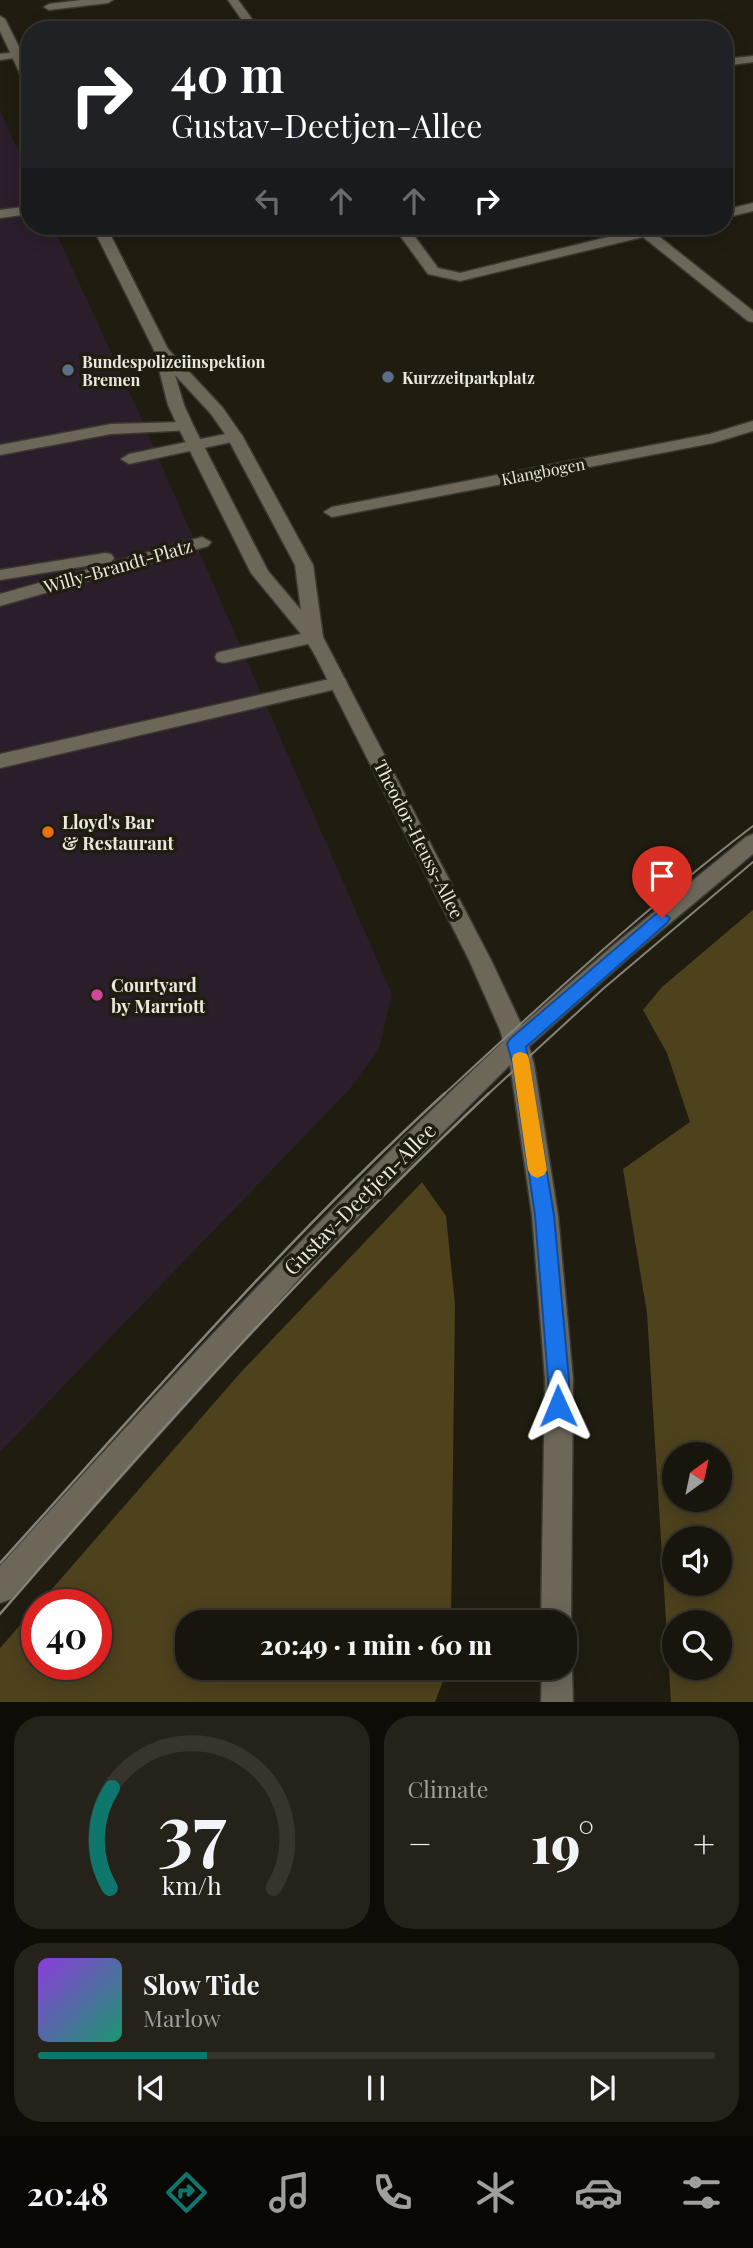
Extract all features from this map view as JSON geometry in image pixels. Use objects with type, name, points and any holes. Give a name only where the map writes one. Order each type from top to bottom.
[{"type":"street","points":[[49,7],[107,0]]},
{"type":"street","points":[[233,0],[248,21]]},
{"type":"street","points":[[0,19],[21,62]]},
{"type":"street","points":[[0,58],[18,55]]},
{"type":"street","points":[[733,62],[753,59]]},
{"type":"street","points":[[733,212],[753,207]]},
{"type":"street","points":[[0,214],[21,210]]},
{"type":"street","name":"Theodor-Heuss-Allee","points":[[104,235],[161,350],[176,405],[194,445],[260,573],[314,638],[338,682],[480,960],[512,1030],[522,1064],[545,1215],[559,1379],[556,1610]]},
{"type":"street","points":[[407,235],[433,271],[460,277],[637,235]]},
{"type":"street","points":[[648,235],[753,318]]},
{"type":"street","name":"Theodor-Heuss-Allee","points":[[161,350],[217,411],[235,437],[304,565],[314,638]]},
{"type":"street","name":"Klangbogen","points":[[332,512],[713,438],[753,426]]},
{"type":"street","points":[[0,450],[111,429],[186,427]]},
{"type":"street","points":[[129,459],[235,437]]},
{"type":"street","name":"Willy-Brandt-Platz","points":[[0,575],[202,542],[0,600]]},
{"type":"street","points":[[224,657],[314,638]]},
{"type":"street","points":[[0,761],[338,682]]},
{"type":"street","name":"Gustav-Deetjen-Allee","points":[[0,1588],[240,1319],[447,1109],[624,949],[753,842]]},
{"type":"street","points":[[557,1680],[557,1702]]},
{"type":"shaded area","points":[[0,111],[21,156],[21,235],[57,235],[138,411],[392,994],[379,1049],[349,1090],[0,1452]]},
{"type":"shaded area","points":[[753,910],[753,1702],[671,1702],[670,1680],[732,1680],[732,1610],[665,1610],[664,1596],[732,1596],[732,1526],[662,1526],[662,1556],[647,1313],[623,1169],[690,1122],[667,1053],[643,1010],[662,987]]},
{"type":"shaded area","points":[[422,1182],[446,1216],[455,1304],[451,1610],[175,1610],[175,1680],[443,1680],[435,1702],[0,1702],[0,1648],[21,1624],[21,1680],[112,1680],[112,1589],[52,1589],[242,1371]]},
{"type":"tram line","points":[[443,1095],[634,923],[753,826]]},
{"type":"tram line","points":[[487,1095],[604,988],[753,862]]},
{"type":"tram line","points":[[0,1563],[273,1264],[445,1093]]},
{"type":"tram line","points":[[0,1614],[299,1282],[489,1093]]},
{"type":"slow traffic","points":[[520,1059],[537,1170]]},
{"type":"place","name":"Bundespolizeiinspektion Bremen","points":[[68,370]]},
{"type":"place","name":"Kurzzeitparkplatz","points":[[388,377]]},
{"type":"place","name":"Lloyd's Bar & Restaurant","points":[[48,832]]},
{"type":"place","name":"Courtyard by Marriott","points":[[97,995]]},
{"type":"route","points":[[558,1406],[559,1379],[545,1215],[522,1064],[516,1044],[662,918]]}]
